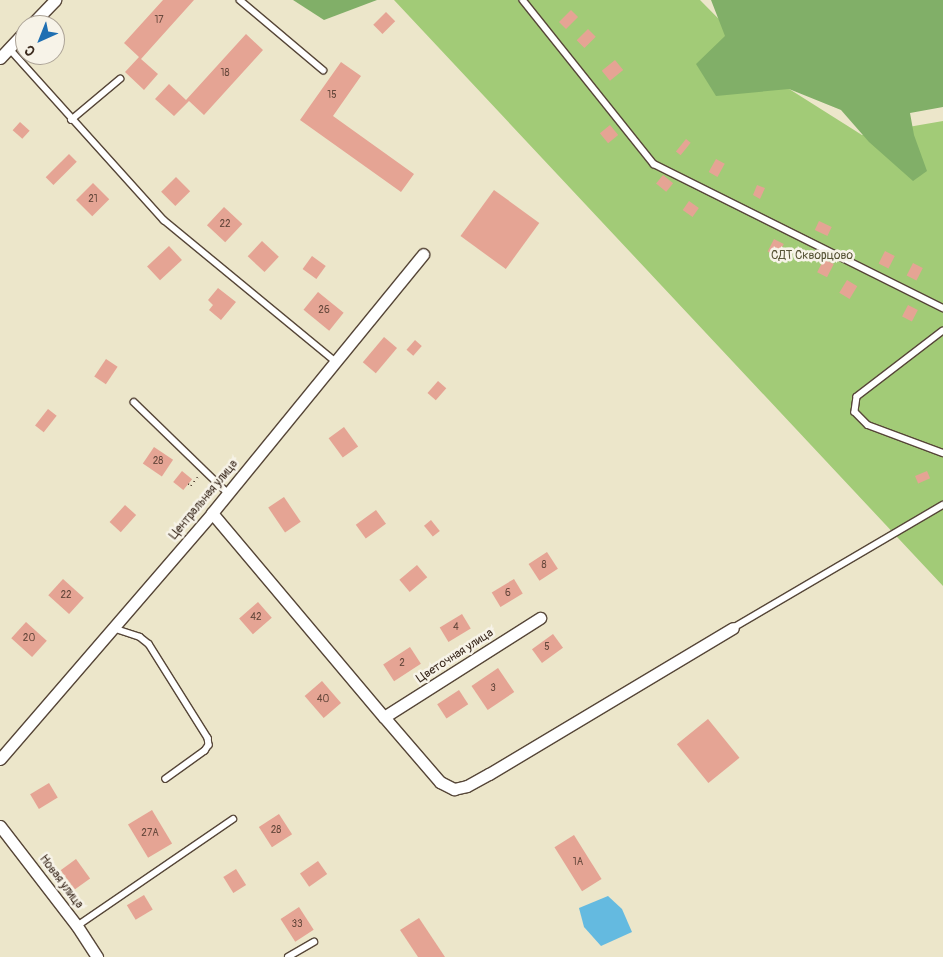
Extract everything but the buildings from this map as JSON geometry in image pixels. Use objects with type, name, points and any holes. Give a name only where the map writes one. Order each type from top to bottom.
[{"type":"street","points":[[39,15],[49,2]]},
{"type":"street","points":[[0,58],[15,42]]},
{"type":"street","name":"Центральная улица","points":[[0,759],[212,513],[423,254]]},
{"type":"street","points":[[212,513],[440,782],[454,789],[467,786],[733,628]]},
{"type":"street","name":"Цветочная улица","points":[[384,717],[540,618]]},
{"type":"street","name":"Новая улица","points":[[0,826],[77,926],[96,957]]},
{"type":"lane","points":[[240,0],[323,70]]},
{"type":"lane","points":[[523,0],[654,164],[943,308]]},
{"type":"lane","points":[[9,48],[71,120],[164,220],[335,361]]},
{"type":"lane","points":[[71,120],[120,79]]},
{"type":"lane","points":[[943,331],[856,397],[855,412],[868,425],[943,453]]},
{"type":"lane","points":[[134,402],[228,493]]},
{"type":"lane","points":[[733,628],[943,505]]},
{"type":"lane","points":[[113,628],[140,637],[149,644],[208,738],[209,745],[205,751],[166,779]]},
{"type":"lane","points":[[77,926],[233,819]]},
{"type":"lane","points":[[288,957],[314,942]]},
{"type":"path","points":[[188,484],[191,486],[204,469]]},
{"type":"green space","points":[[293,0],[377,0],[324,20]]},
{"type":"green space","name":"СДТ Скворцово","points":[[394,0],[700,0],[786,87],[862,135],[943,121],[943,586]]},
{"type":"green space","points":[[711,0],[943,0],[943,107],[910,113],[914,135],[927,171],[913,181],[869,142],[841,110],[789,89],[716,96],[696,64],[725,36]]},
{"type":"water","points":[[608,896],[622,909],[632,932],[601,946],[584,927],[579,908]]}]
